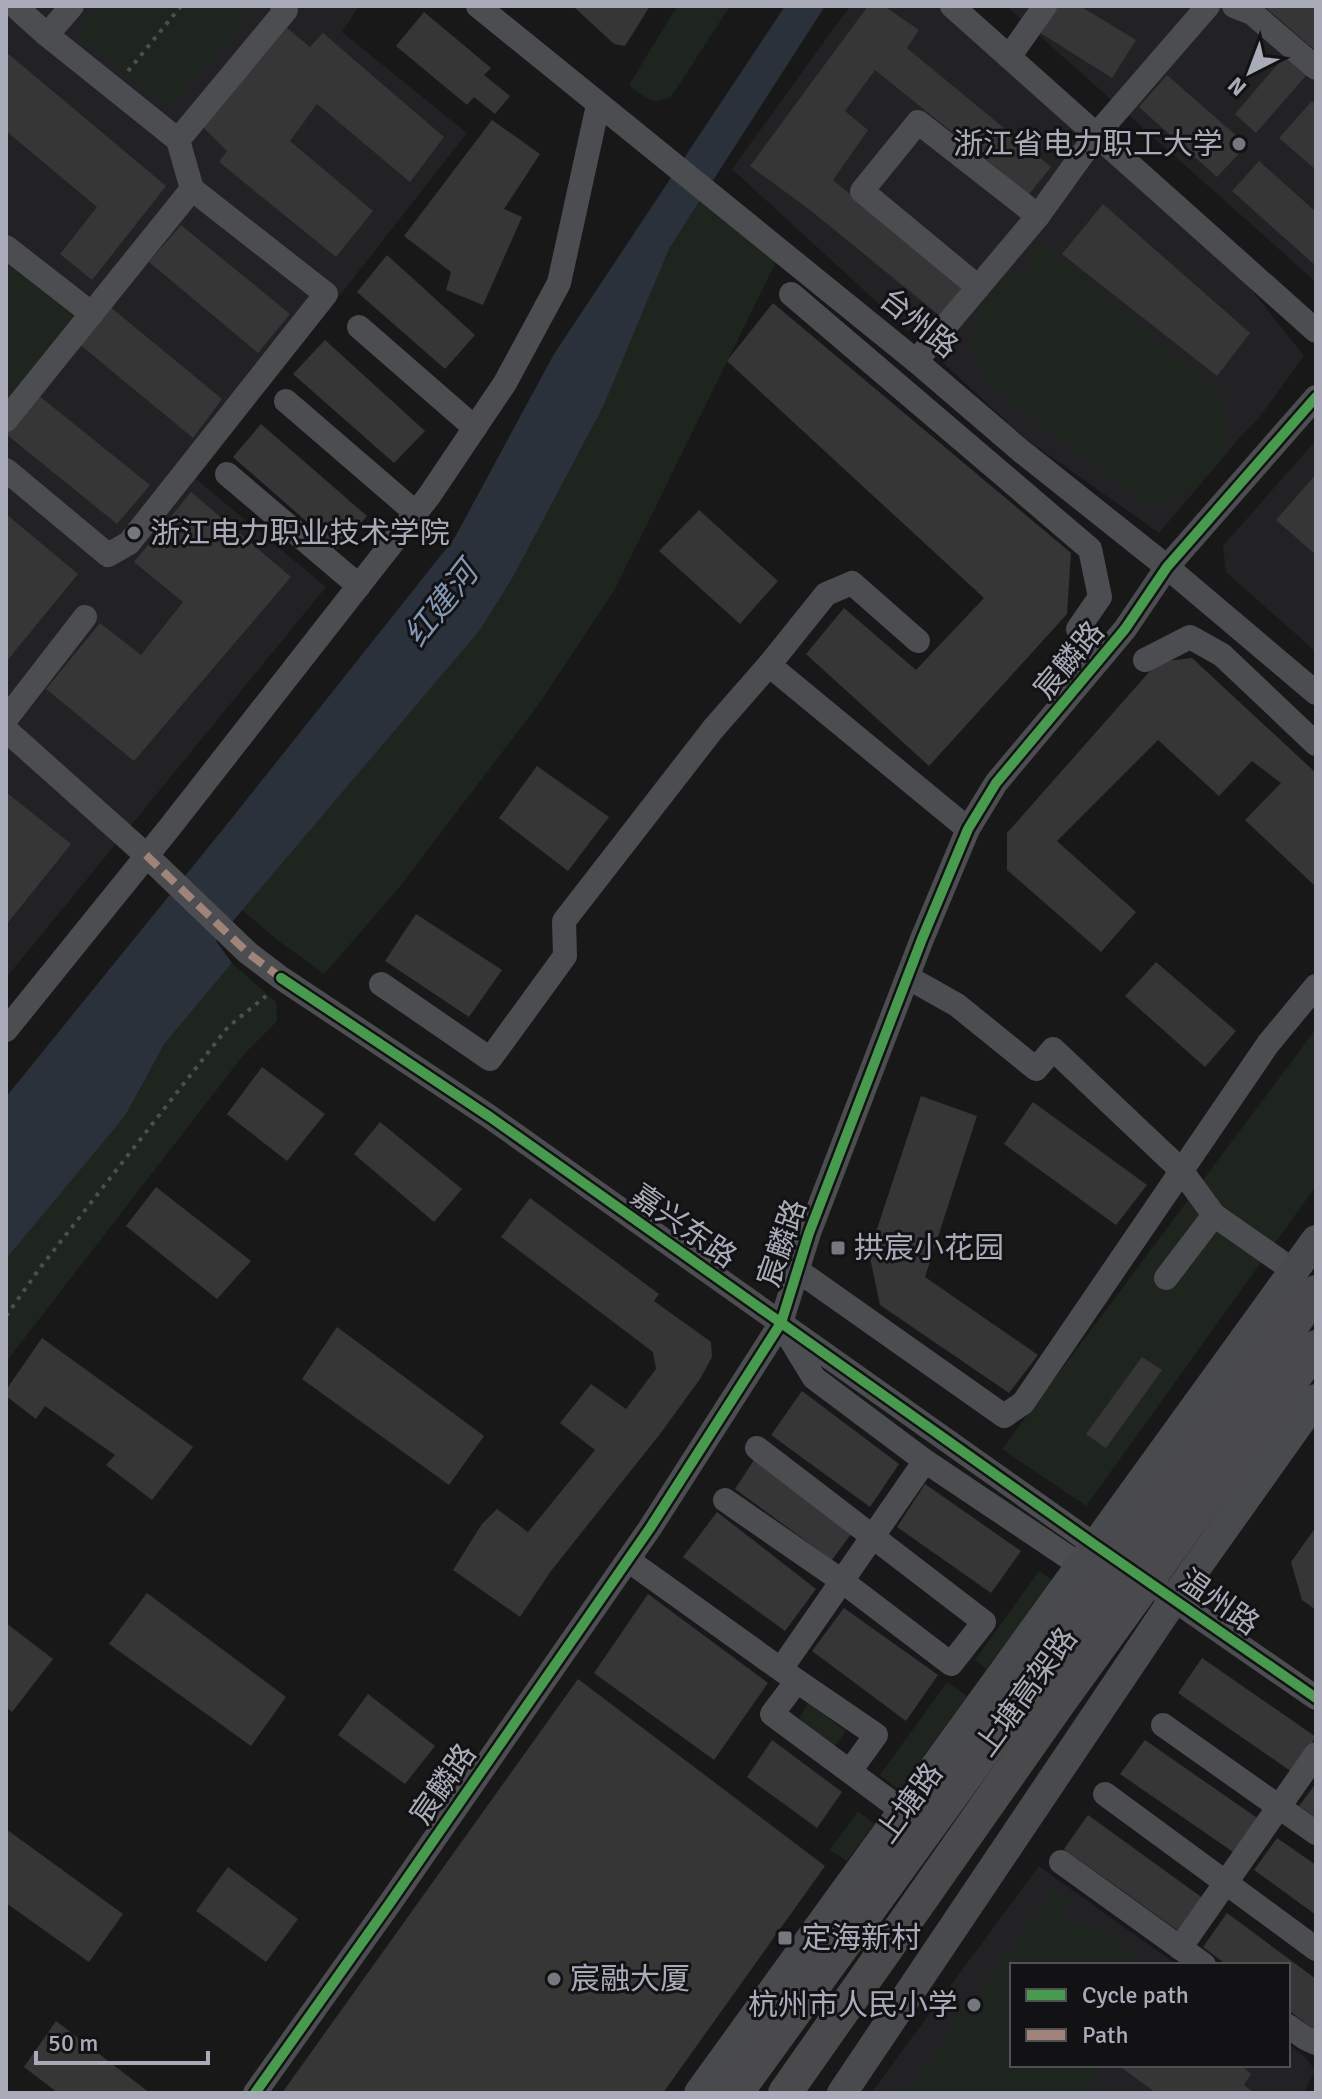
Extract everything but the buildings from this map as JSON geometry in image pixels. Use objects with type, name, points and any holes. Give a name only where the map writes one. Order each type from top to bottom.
[{"type":"highway","name":"上塘高架路","points":[[736,2093],[1305,1282]]},
{"type":"highway","name":"上塘高架路","points":[[785,2093],[1058,1704],[1316,1347]]},
{"type":"main road","name":"上塘路","points":[[699,2093],[1088,1555],[1305,1282],[1316,1240]]},
{"type":"main road","points":[[842,2093],[1174,1599],[1316,1399]]},
{"type":"street","points":[[6,470],[108,555],[119,549],[129,543],[326,294],[192,189],[178,140],[15,6]]},
{"type":"street","points":[[47,35],[72,6]]},
{"type":"street","points":[[178,140],[286,10],[282,6]]},
{"type":"street","name":"台州路","points":[[478,6],[916,361],[1316,693]]},
{"type":"street","points":[[952,6],[1316,331]]},
{"type":"street","points":[[1009,57],[1045,6]]},
{"type":"street","points":[[916,361],[1038,216],[1097,134],[1208,6]]},
{"type":"street","points":[[1234,6],[1252,13],[1316,68]]},
{"type":"street","points":[[6,1030],[416,513],[505,383],[559,283],[598,105]]},
{"type":"street","points":[[978,287],[862,191],[918,122],[1038,216]]},
{"type":"street","points":[[6,420],[192,189]]},
{"type":"street","points":[[9,256],[92,314]]},
{"type":"street","points":[[791,294],[1090,549],[1100,597],[1078,629]]},
{"type":"street","points":[[359,327],[475,428]]},
{"type":"street","name":"宸麟路","points":[[255,2093],[628,1560],[781,1323],[809,1233],[922,939],[968,829],[996,783],[1125,629],[1167,567],[1316,397]]},
{"type":"street","points":[[286,401],[416,513]]},
{"type":"street","points":[[227,474],[359,586]]},
{"type":"street","points":[[1075,537],[1097,511]]},
{"type":"street","points":[[381,984],[490,1059],[565,956],[564,921],[713,729],[826,594],[852,583],[918,641]]},
{"type":"street","points":[[6,719],[85,617]]},
{"type":"street","points":[[1145,660],[1190,637],[1222,655],[1316,744]]},
{"type":"street","points":[[769,665],[968,829]]},
{"type":"street","name":"嘉兴东路","points":[[6,730],[146,855],[248,953],[490,1117],[781,1323],[1088,1555]]},
{"type":"street","points":[[909,978],[957,1005],[1036,1069],[1053,1049],[1181,1170],[1214,1215],[1305,1282]]},
{"type":"street","points":[[797,1270],[1004,1416],[1023,1403],[1268,1044],[1316,986]]},
{"type":"street","points":[[1166,1278],[1214,1215]]},
{"type":"street","points":[[781,1323],[814,1378],[925,1461],[1088,1555]]},
{"type":"street","points":[[725,1500],[842,1581],[951,1664],[984,1622],[757,1448]]},
{"type":"street","points":[[903,1811],[772,1714],[789,1675],[842,1581],[925,1461]]},
{"type":"street","name":"温州路","points":[[1088,1555],[1174,1599],[1316,1698]]},
{"type":"street","points":[[628,1560],[876,1735],[850,1771]]},
{"type":"street","points":[[1163,1725],[1316,1833]]},
{"type":"street","points":[[1180,1948],[1316,1754]]},
{"type":"street","points":[[1105,1794],[1316,1949]]},
{"type":"street","points":[[1061,1862],[1201,1963]]},
{"type":"street","points":[[1290,2027],[1316,2043]]},
{"type":"path","points":[[113,89],[181,6]]},
{"type":"path","points":[[6,1316],[228,1027],[273,990],[281,978]]},
{"type":"shaded area","name":"浙江电力职业技术学院","points":[[6,6],[359,6],[342,32],[467,133],[196,479],[326,587],[6,978]]},
{"type":"shaded area","points":[[99,6],[257,6],[169,109],[75,34]]},
{"type":"shaded area","points":[[677,6],[730,6],[671,97],[653,100],[629,85]]},
{"type":"shaded area","points":[[850,6],[957,6],[1195,219],[1304,356],[1258,419],[1159,533],[1026,439],[732,169]]},
{"type":"shaded area","name":"浙江省电力职工大学","points":[[1006,6],[1316,6],[1316,282]]},
{"type":"shaded area","points":[[706,192],[781,252],[615,589],[541,701],[398,889],[324,974],[242,910],[480,630],[513,577],[604,405],[669,249]]},
{"type":"shaded area","points":[[1038,239],[1219,393],[1227,423],[1224,452],[1208,475],[1185,494],[1160,503],[1140,498],[992,387],[983,375],[973,350],[972,338],[978,314],[1003,280],[1018,271],[1037,268],[1024,255]]},
{"type":"shaded area","points":[[17,266],[80,314],[6,407],[6,279]]},
{"type":"shaded area","points":[[1316,440],[1316,652],[1226,572],[1223,546]]},
{"type":"shaded area","points":[[232,963],[276,1002],[277,1021],[245,1053],[6,1362],[6,1259],[125,1116],[165,1043]]},
{"type":"shaded area","points":[[1316,1029],[1316,1186],[1086,1506],[1002,1449]]},
{"type":"shaded area","points":[[1039,1571],[1054,1581],[986,1669],[975,1660]]},
{"type":"shaded area","points":[[947,1682],[967,1696],[899,1790],[880,1775]]},
{"type":"shaded area","points":[[808,1703],[846,1731],[834,1747],[799,1718]]},
{"type":"shaded area","points":[[858,1811],[874,1824],[847,1861],[830,1850]]},
{"type":"shaded area","name":"杭州市人民小学","points":[[1039,1866],[1174,1963],[1010,1963],[1010,2067],[1290,2067],[1290,2045],[1315,2070],[1304,2093],[871,2093]]},
{"type":"shaded area","points":[[1055,1891],[1070,1902],[1057,1923],[1084,1924],[1105,1930],[1138,1963],[1010,1963],[1010,2067],[1104,2067],[1085,2093],[905,2093]]},
{"type":"water","name":"红建河","points":[[785,6],[825,6],[669,249],[604,405],[513,577],[480,630],[216,941],[232,963],[165,1043],[125,1116],[6,1259],[6,1097],[454,539],[554,354]]},
{"type":"marked path","points":[[146,855],[248,953],[281,978]]},
{"type":"cycle path","points":[[255,2093],[650,1528],[781,1323],[809,1233],[922,939],[968,829],[996,783],[1125,629],[1167,567],[1316,397]]},
{"type":"cycle path","points":[[281,978],[490,1117],[1316,1698]]},
{"type":"place","name":"浙江省电力职工大学","points":[[1239,144]]},
{"type":"place","name":"浙江电力职业技术学院","points":[[134,533]]},
{"type":"place","name":"拱宸小花园","points":[[838,1248]]},
{"type":"place","name":"定海新村","points":[[785,1938]]},
{"type":"place","name":"宸融大厦","points":[[554,1979]]},
{"type":"place","name":"杭州市人民小学","points":[[974,2005]]}]
